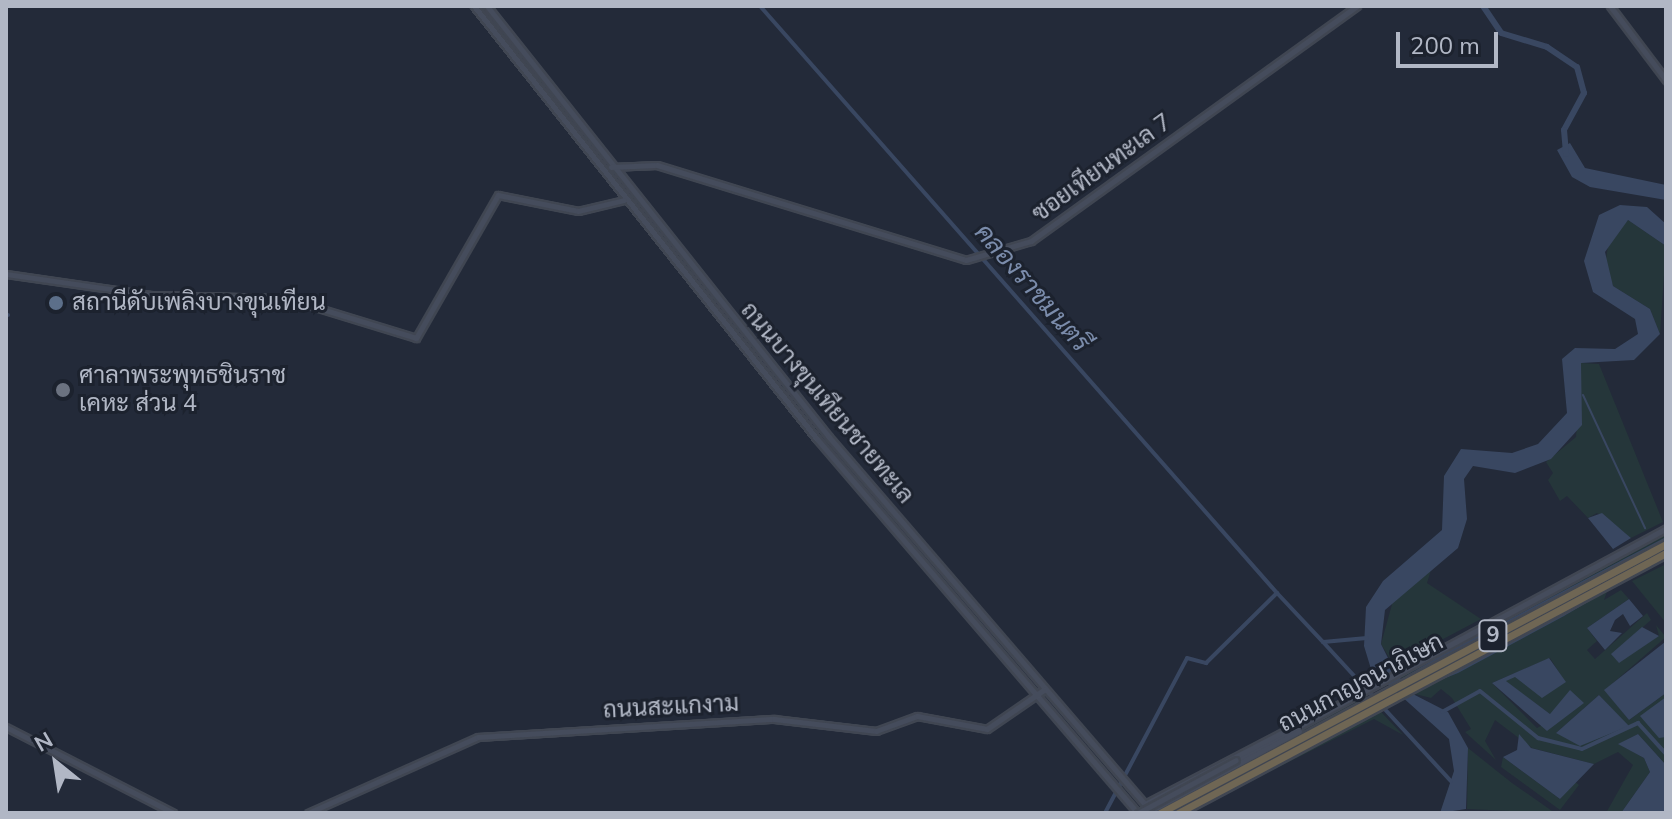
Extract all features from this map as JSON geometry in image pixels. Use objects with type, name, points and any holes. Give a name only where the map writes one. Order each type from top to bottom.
[{"type":"highway","name":"ถนนกาญจนาภิเษก","points":[[1160,813],[1666,544]]},
{"type":"highway","name":"ถนนกาญจนาภิเษก","points":[[1178,813],[1666,553]]},
{"type":"main road","name":"ถนนบางขุนเทียนชายทะเล","points":[[474,6],[594,164],[845,472],[1135,812]]},
{"type":"main road","name":"ถนนบางขุนเทียนชายทะเล","points":[[487,6],[603,158],[843,454],[1151,812]]},
{"type":"main road","name":"ซอยเทียนทะเล 7","points":[[611,167],[657,165],[966,260],[986,251],[1031,241],[1357,6]]},
{"type":"main road","points":[[1610,6],[1666,80]]},
{"type":"main road","points":[[594,164],[603,158]]},
{"type":"main road","points":[[6,274],[142,294],[286,298],[416,338],[498,195],[578,211],[624,200]]},
{"type":"main road","points":[[836,461],[843,454]]},
{"type":"main road","points":[[845,472],[853,465]]},
{"type":"main road","points":[[1151,812],[1418,661],[1666,528]]},
{"type":"main road","name":"ถนนสะแกงาม","points":[[308,813],[478,737],[774,719],[876,731],[917,716],[987,729],[1045,689]]},
{"type":"main road","points":[[1135,812],[1337,706]]},
{"type":"main road","points":[[1145,804],[1337,706]]},
{"type":"main road","points":[[6,727],[173,813]]},
{"type":"shaded area","points":[[1628,220],[1666,246],[1660,334],[1650,309],[1613,286],[1605,265],[1609,240]]},
{"type":"shaded area","points":[[1581,363],[1599,364],[1663,522],[1631,538],[1597,513],[1588,518],[1567,496],[1560,501],[1548,480],[1553,473],[1546,462],[1576,437]]},
{"type":"shaded area","points":[[1666,531],[1666,557],[1608,589],[1604,600],[1621,590],[1629,599],[1587,628],[1597,641],[1587,650],[1595,659],[1647,613],[1651,620],[1612,654],[1659,636],[1656,625],[1666,637],[1605,690],[1629,720],[1666,693],[1666,765],[1638,734],[1619,744],[1644,758],[1650,772],[1621,813],[1606,813],[1633,765],[1618,752],[1594,764],[1532,748],[1495,720],[1485,741],[1496,760],[1465,732],[1471,729],[1452,698],[1441,689],[1431,698],[1411,693],[1381,644],[1394,597],[1431,570],[1427,583],[1481,619],[1413,655],[1420,663]],"holes":[[[1550,658],[1565,682],[1542,697],[1515,676],[1505,681],[1550,714],[1583,703],[1537,728],[1492,683]],[[1599,695],[1628,726],[1556,733]]]},
{"type":"shaded area","points":[[1666,564],[1666,623],[1632,581]]},
{"type":"shaded area","points":[[1364,694],[1403,735],[1374,719],[1188,813],[1157,810]]},
{"type":"shaded area","points":[[1468,748],[1512,783],[1555,813],[1467,809]]},
{"type":"shaded area","points":[[1503,757],[1560,799],[1574,781],[1579,785],[1560,810],[1501,767]]},
{"type":"water","points":[[1570,143],[1585,168],[1666,185],[1666,200],[1590,187],[1572,177],[1557,150]]},
{"type":"water","points":[[1620,205],[1647,207],[1666,224],[1666,246],[1628,220],[1605,252],[1613,286],[1650,309],[1660,334],[1634,360],[1581,363],[1582,425],[1551,459],[1515,473],[1473,466],[1464,479],[1467,519],[1458,548],[1385,610],[1381,644],[1393,668],[1411,693],[1448,712],[1468,748],[1466,809],[1440,813],[1454,771],[1449,739],[1371,669],[1364,646],[1366,607],[1383,581],[1442,530],[1444,476],[1461,449],[1512,453],[1538,444],[1567,413],[1562,359],[1575,348],[1615,349],[1638,334],[1635,319],[1593,292],[1584,261],[1599,215]]},
{"type":"water","points":[[1602,513],[1631,538],[1613,549],[1588,518]]},
{"type":"water","points":[[1666,537],[1666,556],[1564,616],[1458,673],[1413,691],[1408,686],[1406,676],[1445,653]]},
{"type":"water","points":[[1629,599],[1643,616],[1630,626],[1623,614],[1615,620],[1610,631],[1622,633],[1605,650],[1587,628]]},
{"type":"water","points":[[1642,627],[1659,636],[1619,663],[1611,654]]},
{"type":"water","points":[[1665,642],[1666,693],[1629,720],[1604,690]]},
{"type":"water","points":[[1549,658],[1566,682],[1542,698],[1515,677],[1506,681],[1550,714],[1570,690],[1584,703],[1547,731],[1492,683]]},
{"type":"water","points":[[1599,695],[1629,726],[1580,746],[1556,733]]},
{"type":"water","points":[[1666,697],[1666,737],[1659,738],[1640,716]]},
{"type":"water","points":[[1519,734],[1531,748],[1594,764],[1560,799],[1503,757],[1517,750]]},
{"type":"water","points":[[1638,734],[1666,765],[1666,813],[1621,813],[1650,772],[1644,758],[1618,744]]},
{"type":"waterway","name":"คลองราชมนตรี","points":[[760,6],[1277,593]]},
{"type":"waterway","points":[[1483,6],[1501,33],[1547,47],[1577,67],[1584,93],[1564,130],[1566,154]]},
{"type":"waterway","points":[[1583,395],[1645,528]]},
{"type":"waterway","points":[[1105,813],[1187,658],[1206,663],[1277,593],[1323,642],[1367,638]]},
{"type":"waterway","points":[[1323,642],[1451,781]]},
{"type":"waterway","points":[[1442,712],[1480,691],[1538,738],[1582,749],[1638,723],[1666,754]]},
{"type":"place","name":"สถานีดับเพลิงบางขุนเทียน","points":[[56,303]]},
{"type":"place","name":"ศาลาพระพุทธชินราช เคหะ ส่วน 4","points":[[63,390]]}]
